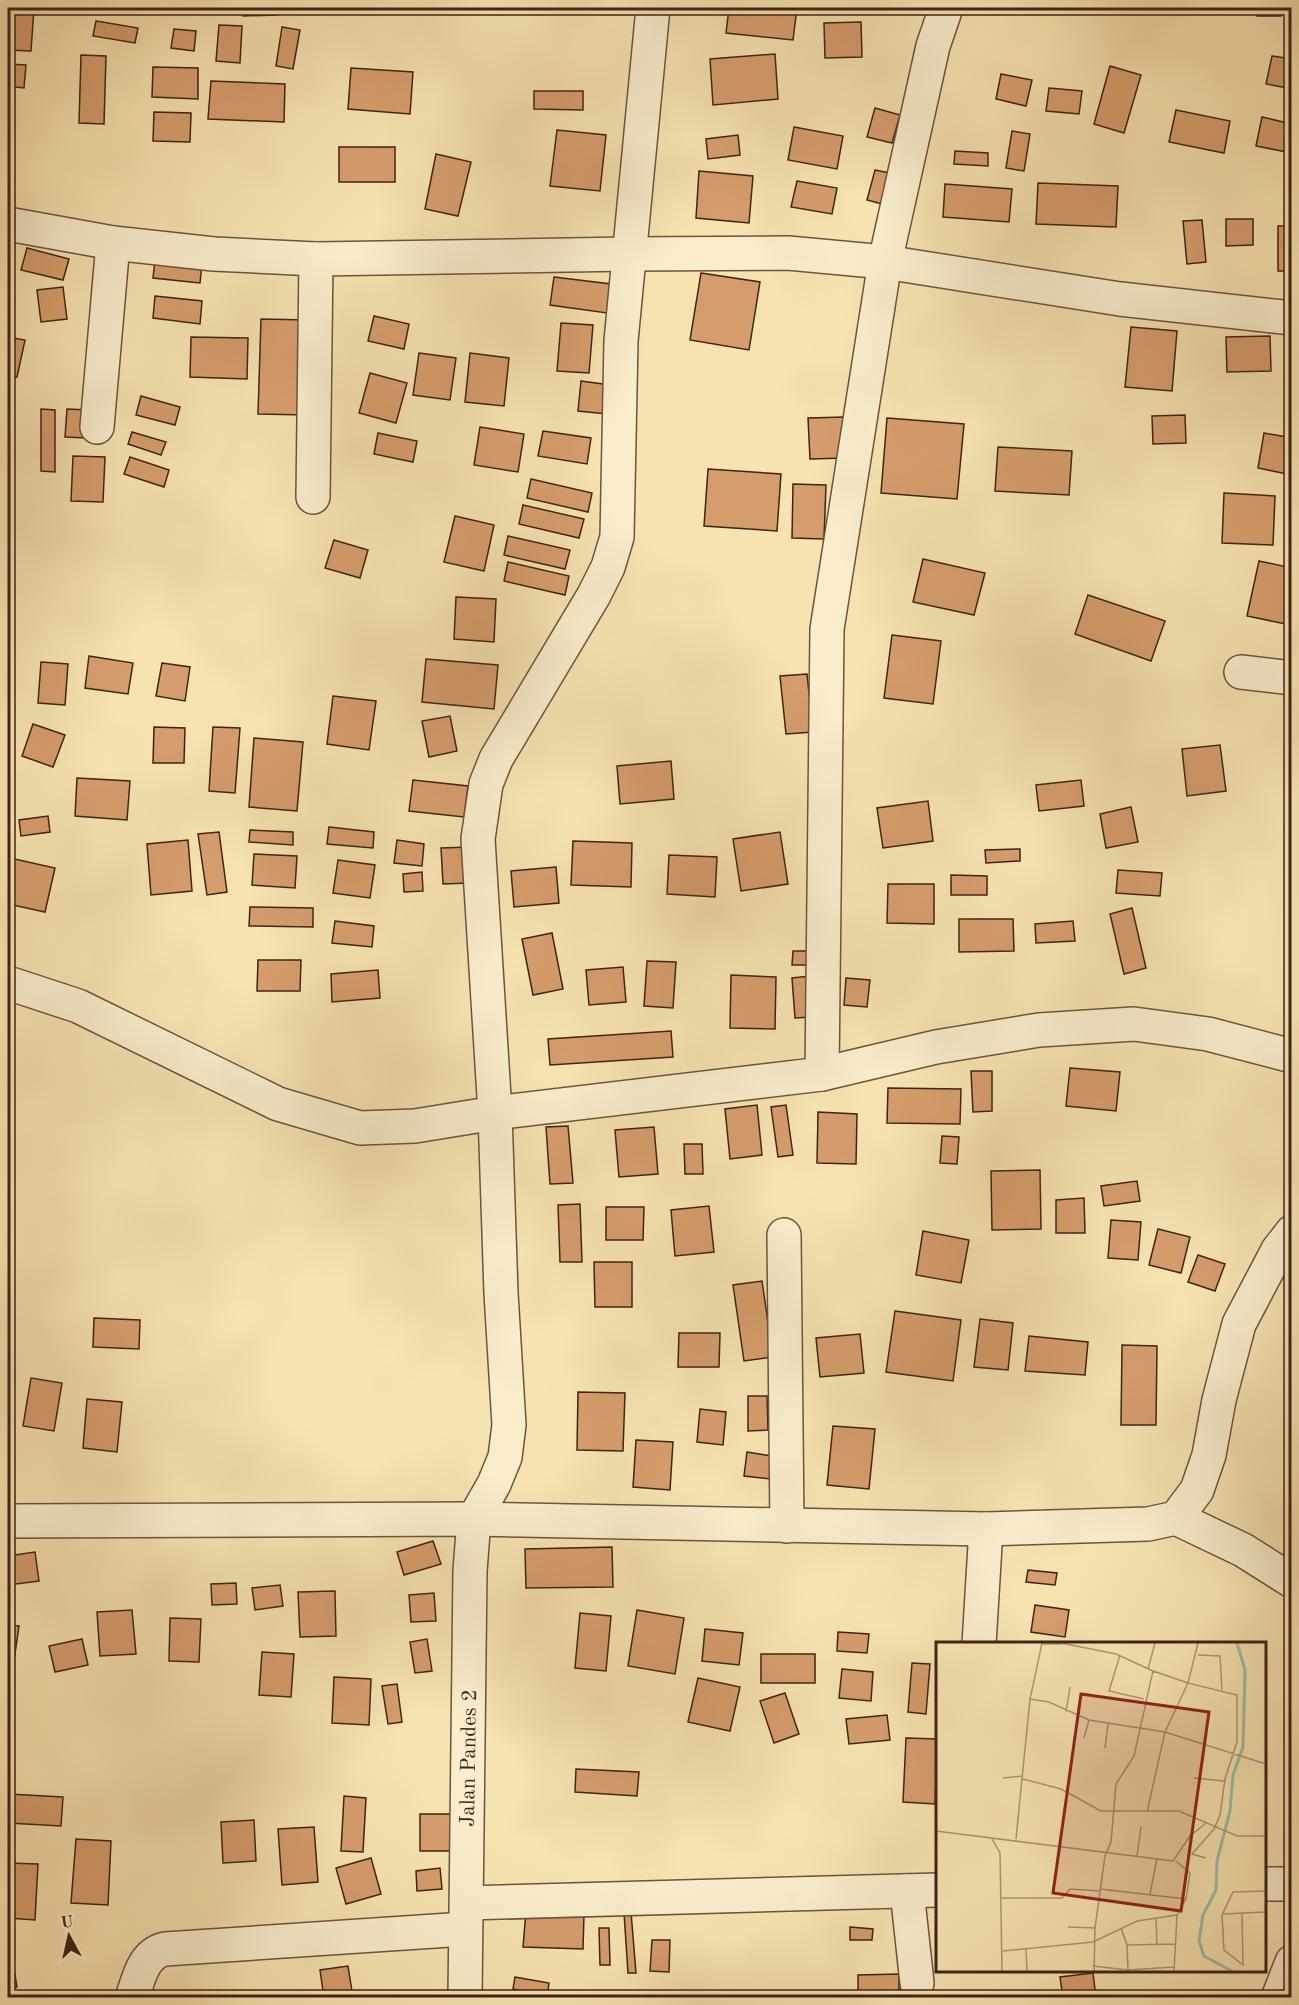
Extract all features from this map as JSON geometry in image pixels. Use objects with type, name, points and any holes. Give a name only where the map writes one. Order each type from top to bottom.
[{"type":"street","points":[[474,1519],[494,1484],[505,1457],[509,1425],[501,1293],[495,1113],[478,839],[482,805],[486,784],[496,759],[594,595],[608,567],[618,537],[621,341],[653,8]]},
{"type":"street","points":[[822,1074],[827,629],[885,262],[933,46],[946,8]]},
{"type":"street","points":[[8,224],[113,243],[214,254],[316,259],[788,253],[885,262],[1120,299],[1292,318]]},
{"type":"street","points":[[96,427],[113,243]]},
{"type":"street","points":[[313,496],[316,259]]},
{"type":"street","points":[[1240,672],[1292,678]]},
{"type":"street","points":[[8,983],[78,1005],[278,1104],[360,1128],[415,1126],[495,1113],[822,1074],[936,1047],[1028,1032],[1134,1024],[1208,1034],[1292,1056]]},
{"type":"street","points":[[1176,1518],[1197,1490],[1209,1455],[1219,1400],[1239,1324],[1278,1250],[1292,1232]]},
{"type":"street","points":[[784,1235],[787,1526]]},
{"type":"street","points":[[8,1521],[474,1519],[986,1529],[1148,1524],[1176,1518],[1242,1550],[1292,1581]]},
{"type":"street","name":"Jalan Pandes 2","points":[[465,1998],[470,1571],[474,1519]]},
{"type":"street","points":[[979,1642],[986,1529]]},
{"type":"street","points":[[1266,1884],[1292,1884]]},
{"type":"street","points":[[132,1998],[143,1965],[150,1956],[165,1949],[466,1916],[922,1890],[917,1983]]},
{"type":"street","points":[[1278,1998],[1292,1962]]},
{"type":"building","points":[[8,8],[34,8],[31,51],[8,50]]},
{"type":"building","points":[[243,8],[277,8],[277,15],[243,16]]},
{"type":"building","points":[[729,8],[797,8],[793,40],[726,33]]},
{"type":"building","points":[[1034,8],[1034,10],[1002,9]]},
{"type":"building","points":[[1257,8],[1281,8],[1281,16],[1257,16]]},
{"type":"building","points":[[96,21],[138,28],[135,43],[93,36]]},
{"type":"building","points":[[861,22],[862,57],[825,58],[824,23]]},
{"type":"building","points":[[219,25],[242,26],[240,63],[216,61]]},
{"type":"building","points":[[282,27],[300,30],[293,69],[276,66]]},
{"type":"building","points":[[174,29],[196,31],[194,51],[171,48]]},
{"type":"building","points":[[775,54],[778,99],[713,105],[710,59]]},
{"type":"building","points":[[81,55],[106,56],[104,124],[79,123]]},
{"type":"building","points":[[1272,56],[1292,59],[1288,88],[1266,84]]},
{"type":"building","points":[[8,64],[26,65],[24,88],[8,86]]},
{"type":"building","points":[[1110,66],[1141,75],[1124,133],[1094,124]]},
{"type":"building","points":[[153,67],[198,68],[198,99],[152,97]]},
{"type":"building","points":[[351,68],[413,72],[410,114],[348,109]]},
{"type":"building","points":[[1001,74],[1032,80],[1026,106],[996,99]]},
{"type":"building","points":[[211,81],[285,84],[284,122],[208,119]]},
{"type":"building","points":[[1049,88],[1082,91],[1079,114],[1046,111]]},
{"type":"building","points":[[534,91],[583,91],[583,110],[534,109]]},
{"type":"building","points":[[875,108],[900,115],[892,143],[867,137]]},
{"type":"building","points":[[1176,110],[1230,121],[1224,153],[1169,142]]},
{"type":"building","points":[[154,112],[191,113],[190,142],[153,141]]},
{"type":"building","points":[[1262,117],[1292,124],[1292,153],[1256,146]]},
{"type":"building","points":[[794,127],[843,136],[837,169],[788,160]]},
{"type":"building","points":[[557,130],[606,135],[600,191],[550,186]]},
{"type":"building","points":[[1012,131],[1030,134],[1024,171],[1006,168]]},
{"type":"building","points":[[738,135],[740,155],[708,159],[706,139]]},
{"type":"building","points":[[339,147],[395,147],[395,182],[339,182]]},
{"type":"building","points":[[955,151],[988,153],[988,166],[954,164]]},
{"type":"building","points":[[436,154],[471,162],[458,216],[425,209]]},
{"type":"building","points":[[875,170],[895,174],[886,205],[867,200]]},
{"type":"building","points":[[699,171],[753,176],[749,223],[696,218]]},
{"type":"building","points":[[797,181],[837,188],[832,214],[791,207]]},
{"type":"building","points":[[1038,183],[1118,186],[1116,227],[1036,224]]},
{"type":"building","points":[[945,184],[1012,189],[1009,222],[943,217]]},
{"type":"building","points":[[1226,219],[1253,219],[1253,245],[1226,246]]},
{"type":"building","points":[[1202,220],[1206,262],[1187,264],[1183,221]]},
{"type":"building","points":[[1278,226],[1292,226],[1292,271],[1278,271]]},
{"type":"building","points":[[27,248],[69,259],[63,280],[21,270]]},
{"type":"building","points":[[155,260],[202,264],[200,283],[153,278]]},
{"type":"building","points":[[701,273],[760,282],[749,350],[690,340]]},
{"type":"building","points":[[554,277],[611,284],[607,313],[550,305]]},
{"type":"building","points":[[63,287],[67,319],[41,322],[37,290]]},
{"type":"building","points":[[155,296],[202,301],[200,324],[153,318]]},
{"type":"building","points":[[374,316],[409,324],[404,349],[368,341]]},
{"type":"building","points":[[261,319],[309,320],[306,415],[258,414]]},
{"type":"building","points":[[561,323],[593,325],[589,373],[557,371]]},
{"type":"building","points":[[1131,327],[1177,331],[1172,391],[1125,387]]},
{"type":"building","points":[[1270,336],[1271,371],[1227,372],[1226,337]]},
{"type":"building","points":[[8,337],[25,340],[17,377],[8,375]]},
{"type":"building","points":[[191,337],[248,338],[247,379],[190,377]]},
{"type":"building","points":[[419,353],[456,358],[450,400],[413,395]]},
{"type":"building","points":[[470,353],[509,358],[504,406],[465,402]]},
{"type":"building","points":[[370,373],[407,383],[396,423],[359,413]]},
{"type":"building","points":[[581,381],[610,385],[607,414],[578,411]]},
{"type":"building","points":[[141,396],[180,407],[175,425],[136,415]]},
{"type":"building","points":[[41,409],[55,410],[55,472],[41,471]]},
{"type":"building","points":[[67,409],[88,410],[87,438],[65,437]]},
{"type":"building","points":[[1185,415],[1186,443],[1153,444],[1152,416]]},
{"type":"building","points":[[844,417],[845,458],[810,459],[808,418]]},
{"type":"building","points":[[887,418],[964,424],[957,499],[881,493]]},
{"type":"building","points":[[480,427],[524,434],[518,472],[474,465]]},
{"type":"building","points":[[543,431],[591,438],[587,464],[538,456]]},
{"type":"building","points":[[132,432],[166,442],[161,455],[128,444]]},
{"type":"building","points":[[378,433],[417,441],[413,462],[374,454]]},
{"type":"building","points":[[1264,433],[1292,438],[1292,475],[1258,468]]},
{"type":"building","points":[[998,447],[1072,451],[1069,495],[995,491]]},
{"type":"building","points":[[73,456],[105,457],[103,502],[71,501]]},
{"type":"building","points":[[130,457],[169,470],[164,487],[124,474]]},
{"type":"building","points":[[708,469],[781,474],[777,531],[704,526]]},
{"type":"building","points":[[531,479],[592,493],[588,512],[527,498]]},
{"type":"building","points":[[793,484],[826,485],[824,539],[792,538]]},
{"type":"building","points":[[1224,493],[1275,496],[1273,545],[1222,543]]},
{"type":"building","points":[[523,505],[584,519],[579,538],[519,524]]},
{"type":"building","points":[[455,516],[494,525],[484,571],[444,562]]},
{"type":"building","points":[[508,536],[570,550],[565,569],[504,555]]},
{"type":"building","points":[[334,540],[368,550],[360,578],[325,568]]},
{"type":"building","points":[[923,559],[985,573],[974,615],[913,602]]},
{"type":"building","points":[[1259,561],[1292,568],[1291,625],[1247,616]]},
{"type":"building","points":[[508,562],[569,576],[565,595],[504,581]]},
{"type":"building","points":[[1088,595],[1165,621],[1151,661],[1075,634]]},
{"type":"building","points":[[456,597],[496,599],[494,642],[454,639]]},
{"type":"building","points":[[892,635],[941,641],[933,704],[884,698]]},
{"type":"building","points":[[89,656],[133,663],[128,694],[85,688]]},
{"type":"building","points":[[426,659],[498,665],[494,709],[422,702]]},
{"type":"building","points":[[41,662],[68,664],[65,705],[38,703]]},
{"type":"building","points":[[162,663],[190,667],[185,701],[156,696]]},
{"type":"building","points":[[807,674],[813,732],[786,734],[780,676]]},
{"type":"building","points":[[333,696],[376,701],[369,750],[327,744]]},
{"type":"building","points":[[450,716],[457,751],[429,757],[422,721]]},
{"type":"building","points":[[33,724],[65,735],[53,767],[22,756]]},
{"type":"building","points":[[154,727],[185,728],[184,763],[153,763]]},
{"type":"building","points":[[213,727],[240,728],[235,793],[209,791]]},
{"type":"building","points":[[254,738],[303,742],[297,811],[249,807]]},
{"type":"building","points":[[1220,745],[1226,791],[1187,796],[1182,749]]},
{"type":"building","points":[[671,761],[674,799],[620,804],[617,766]]},
{"type":"building","points":[[77,778],[130,781],[127,820],[75,816]]},
{"type":"building","points":[[413,780],[468,786],[464,817],[409,811]]},
{"type":"building","points":[[1081,780],[1084,806],[1039,811],[1036,785]]},
{"type":"building","points":[[928,801],[933,841],[883,848],[877,808]]},
{"type":"building","points":[[1131,807],[1138,842],[1106,848],[1100,814]]},
{"type":"building","points":[[48,816],[50,832],[21,836],[19,820]]},
{"type":"building","points":[[329,827],[374,832],[373,848],[327,844]]},
{"type":"building","points":[[250,830],[293,832],[293,845],[249,842]]},
{"type":"building","points":[[219,832],[227,892],[207,895],[198,834]]},
{"type":"building","points":[[780,832],[788,884],[741,891],[733,839]]},
{"type":"building","points":[[188,840],[192,891],[151,895],[147,844]]},
{"type":"building","points":[[397,840],[424,844],[422,866],[394,863]]},
{"type":"building","points":[[573,841],[632,843],[631,887],[571,885]]},
{"type":"building","points":[[469,847],[470,883],[443,884],[441,848]]},
{"type":"building","points":[[1020,849],[1020,861],[986,863],[985,850]]},
{"type":"building","points":[[254,854],[297,856],[295,888],[252,885]]},
{"type":"building","points":[[669,855],[717,857],[715,897],[667,894]]},
{"type":"building","points":[[10,858],[55,868],[45,912],[8,904]]},
{"type":"building","points":[[338,860],[375,865],[370,898],[333,893]]},
{"type":"building","points":[[556,867],[559,903],[514,907],[511,871]]},
{"type":"building","points":[[1118,870],[1162,873],[1160,896],[1116,893]]},
{"type":"building","points":[[422,872],[423,891],[404,892],[403,874]]},
{"type":"building","points":[[951,875],[987,876],[987,895],[951,895]]},
{"type":"building","points":[[888,884],[934,884],[934,924],[887,923]]},
{"type":"building","points":[[250,907],[313,908],[313,927],[249,926]]},
{"type":"building","points":[[1132,908],[1146,968],[1124,974],[1110,914]]},
{"type":"building","points":[[959,919],[1013,919],[1014,951],[959,952]]},
{"type":"building","points":[[335,921],[374,926],[372,947],[332,943]]},
{"type":"building","points":[[1073,921],[1075,941],[1036,943],[1035,924]]},
{"type":"building","points":[[552,933],[563,989],[533,995],[522,939]]},
{"type":"building","points":[[793,951],[810,951],[810,965],[792,965]]},
{"type":"building","points":[[258,960],[301,960],[300,991],[257,991]]},
{"type":"building","points":[[647,961],[676,962],[673,1008],[644,1006]]},
{"type":"building","points":[[623,967],[626,1002],[589,1005],[586,970]]},
{"type":"building","points":[[378,970],[380,998],[332,1002],[331,974]]},
{"type":"building","points":[[731,975],[776,977],[775,1029],[730,1028]]},
{"type":"building","points":[[810,976],[813,1017],[795,1018],[792,978]]},
{"type":"building","points":[[846,978],[870,980],[867,1007],[844,1005]]},
{"type":"building","points":[[671,1031],[673,1057],[550,1065],[548,1039]]},
{"type":"building","points":[[1070,1068],[1120,1072],[1116,1111],[1066,1106]]},
{"type":"building","points":[[971,1071],[992,1071],[992,1111],[973,1112]]},
{"type":"building","points":[[888,1088],[961,1089],[960,1124],[887,1123]]},
{"type":"building","points":[[757,1105],[762,1155],[730,1159],[725,1109]]},
{"type":"building","points":[[786,1105],[793,1155],[778,1157],[771,1107]]},
{"type":"building","points":[[818,1112],[857,1114],[856,1164],[817,1163]]},
{"type":"building","points":[[568,1126],[573,1183],[550,1184],[546,1127]]},
{"type":"building","points":[[654,1127],[658,1174],[619,1177],[615,1130]]},
{"type":"building","points":[[942,1136],[959,1137],[957,1164],[940,1163]]},
{"type":"building","points":[[684,1144],[702,1144],[703,1174],[685,1174]]},
{"type":"building","points":[[1040,1170],[1041,1229],[992,1230],[991,1171]]},
{"type":"building","points":[[1137,1181],[1140,1201],[1104,1206],[1101,1186]]},
{"type":"building","points":[[1084,1198],[1085,1233],[1056,1233],[1056,1200]]},
{"type":"building","points":[[580,1204],[582,1262],[560,1262],[558,1205]]},
{"type":"building","points":[[709,1206],[714,1252],[675,1256],[671,1210]]},
{"type":"building","points":[[606,1207],[644,1207],[643,1240],[606,1240]]},
{"type":"building","points":[[1111,1220],[1141,1222],[1138,1260],[1108,1258]]},
{"type":"building","points":[[1158,1229],[1190,1237],[1181,1273],[1149,1265]]},
{"type":"building","points":[[923,1231],[969,1240],[961,1283],[916,1275]]},
{"type":"building","points":[[1198,1255],[1225,1264],[1215,1291],[1188,1282]]},
{"type":"building","points":[[594,1262],[632,1262],[632,1307],[595,1307]]},
{"type":"building","points":[[762,1281],[773,1357],[744,1361],[733,1285]]},
{"type":"building","points":[[895,1311],[961,1320],[953,1381],[886,1372]]},
{"type":"building","points":[[94,1318],[140,1320],[139,1349],[93,1347]]},
{"type":"building","points":[[980,1319],[1013,1323],[1008,1370],[974,1367]]},
{"type":"building","points":[[679,1333],[720,1333],[719,1367],[678,1367]]},
{"type":"building","points":[[860,1334],[864,1373],[820,1377],[816,1338]]},
{"type":"building","points":[[1029,1336],[1088,1342],[1085,1375],[1025,1371]]},
{"type":"building","points":[[1122,1345],[1157,1346],[1156,1425],[1121,1425]]},
{"type":"building","points":[[31,1378],[62,1383],[54,1431],[23,1426]]},
{"type":"building","points":[[578,1392],[625,1393],[623,1451],[577,1450]]},
{"type":"building","points":[[748,1396],[767,1396],[768,1430],[748,1431]]},
{"type":"building","points":[[87,1399],[122,1402],[117,1452],[83,1448]]},
{"type":"building","points":[[700,1409],[726,1412],[723,1445],[697,1442]]},
{"type":"building","points":[[833,1426],[875,1429],[869,1489],[827,1485]]},
{"type":"building","points":[[636,1440],[673,1442],[670,1490],[633,1487]]},
{"type":"building","points":[[747,1452],[772,1456],[770,1479],[744,1476]]},
{"type":"building","points":[[433,1541],[441,1564],[404,1575],[397,1552]]},
{"type":"building","points":[[612,1547],[613,1587],[526,1588],[525,1549]]},
{"type":"building","points":[[35,1552],[39,1581],[8,1585],[8,1556]]},
{"type":"building","points":[[1028,1570],[1057,1573],[1055,1585],[1026,1582]]},
{"type":"building","points":[[236,1583],[237,1604],[212,1605],[211,1584]]},
{"type":"building","points":[[280,1585],[283,1606],[255,1610],[252,1588]]},
{"type":"building","points":[[335,1591],[336,1636],[300,1637],[298,1592]]},
{"type":"building","points":[[434,1593],[436,1621],[411,1622],[409,1595]]},
{"type":"building","points":[[1035,1605],[1069,1610],[1065,1637],[1031,1632]]},
{"type":"building","points":[[132,1610],[136,1654],[100,1656],[97,1612]]},
{"type":"building","points":[[637,1610],[684,1618],[675,1674],[628,1666]]},
{"type":"building","points":[[580,1613],[611,1616],[606,1671],[575,1668]]},
{"type":"building","points":[[170,1618],[201,1619],[199,1662],[169,1661]]},
{"type":"building","points":[[8,1625],[19,1626],[9,1695],[8,1695]]},
{"type":"building","points":[[705,1629],[743,1633],[739,1665],[702,1661]]},
{"type":"building","points":[[838,1632],[869,1634],[867,1653],[837,1651]]},
{"type":"building","points":[[82,1639],[88,1665],[55,1672],[49,1646]]},
{"type":"building","points":[[427,1639],[432,1671],[415,1673],[410,1642]]},
{"type":"building","points":[[262,1652],[294,1654],[291,1697],[259,1695]]},
{"type":"building","points":[[761,1654],[815,1654],[815,1683],[761,1683]]},
{"type":"building","points":[[912,1663],[930,1664],[926,1714],[908,1712]]},
{"type":"building","points":[[842,1669],[873,1672],[871,1701],[839,1698]]},
{"type":"building","points":[[334,1677],[371,1679],[369,1725],[332,1723]]},
{"type":"building","points":[[698,1678],[740,1687],[730,1731],[688,1722]]},
{"type":"building","points":[[397,1684],[402,1722],[388,1724],[382,1686]]},
{"type":"building","points":[[785,1693],[799,1734],[774,1743],[760,1701]]},
{"type":"building","points":[[887,1715],[890,1740],[849,1744],[846,1719]]},
{"type":"building","points":[[906,1738],[936,1739],[935,1804],[903,1802]]},
{"type":"building","points":[[576,1769],[639,1772],[637,1796],[575,1792]]},
{"type":"building","points":[[8,1794],[63,1797],[61,1826],[8,1823]]},
{"type":"building","points":[[344,1796],[366,1798],[363,1852],[341,1851]]},
{"type":"building","points":[[420,1814],[451,1814],[451,1851],[420,1851]]},
{"type":"building","points":[[254,1820],[256,1861],[223,1863],[221,1822]]},
{"type":"building","points":[[314,1827],[318,1882],[282,1885],[278,1829]]},
{"type":"building","points":[[76,1839],[111,1841],[108,1905],[71,1903]]},
{"type":"building","points":[[371,1858],[381,1894],[346,1904],[336,1868]]},
{"type":"building","points":[[8,1863],[38,1864],[35,1920],[8,1918]]},
{"type":"building","points":[[440,1868],[442,1889],[417,1891],[416,1871]]},
{"type":"building","points":[[526,1911],[584,1914],[583,1949],[523,1947]]},
{"type":"building","points":[[631,1912],[636,1973],[628,1973],[624,1913]]},
{"type":"building","points":[[850,1927],[873,1929],[872,1940],[850,1940]]},
{"type":"building","points":[[599,1928],[609,1928],[610,1965],[600,1965]]},
{"type":"building","points":[[8,1933],[17,1987],[8,1988]]},
{"type":"building","points":[[652,1940],[670,1940],[669,1972],[650,1971]]},
{"type":"building","points":[[348,1966],[353,1998],[324,1998],[320,1970]]},
{"type":"building","points":[[1093,1973],[1096,1998],[1063,1998],[1060,1977]]},
{"type":"building","points":[[899,1974],[899,1998],[858,1998],[858,1975]]},
{"type":"building","points":[[515,1977],[549,1983],[547,1996],[513,1989]]}]
